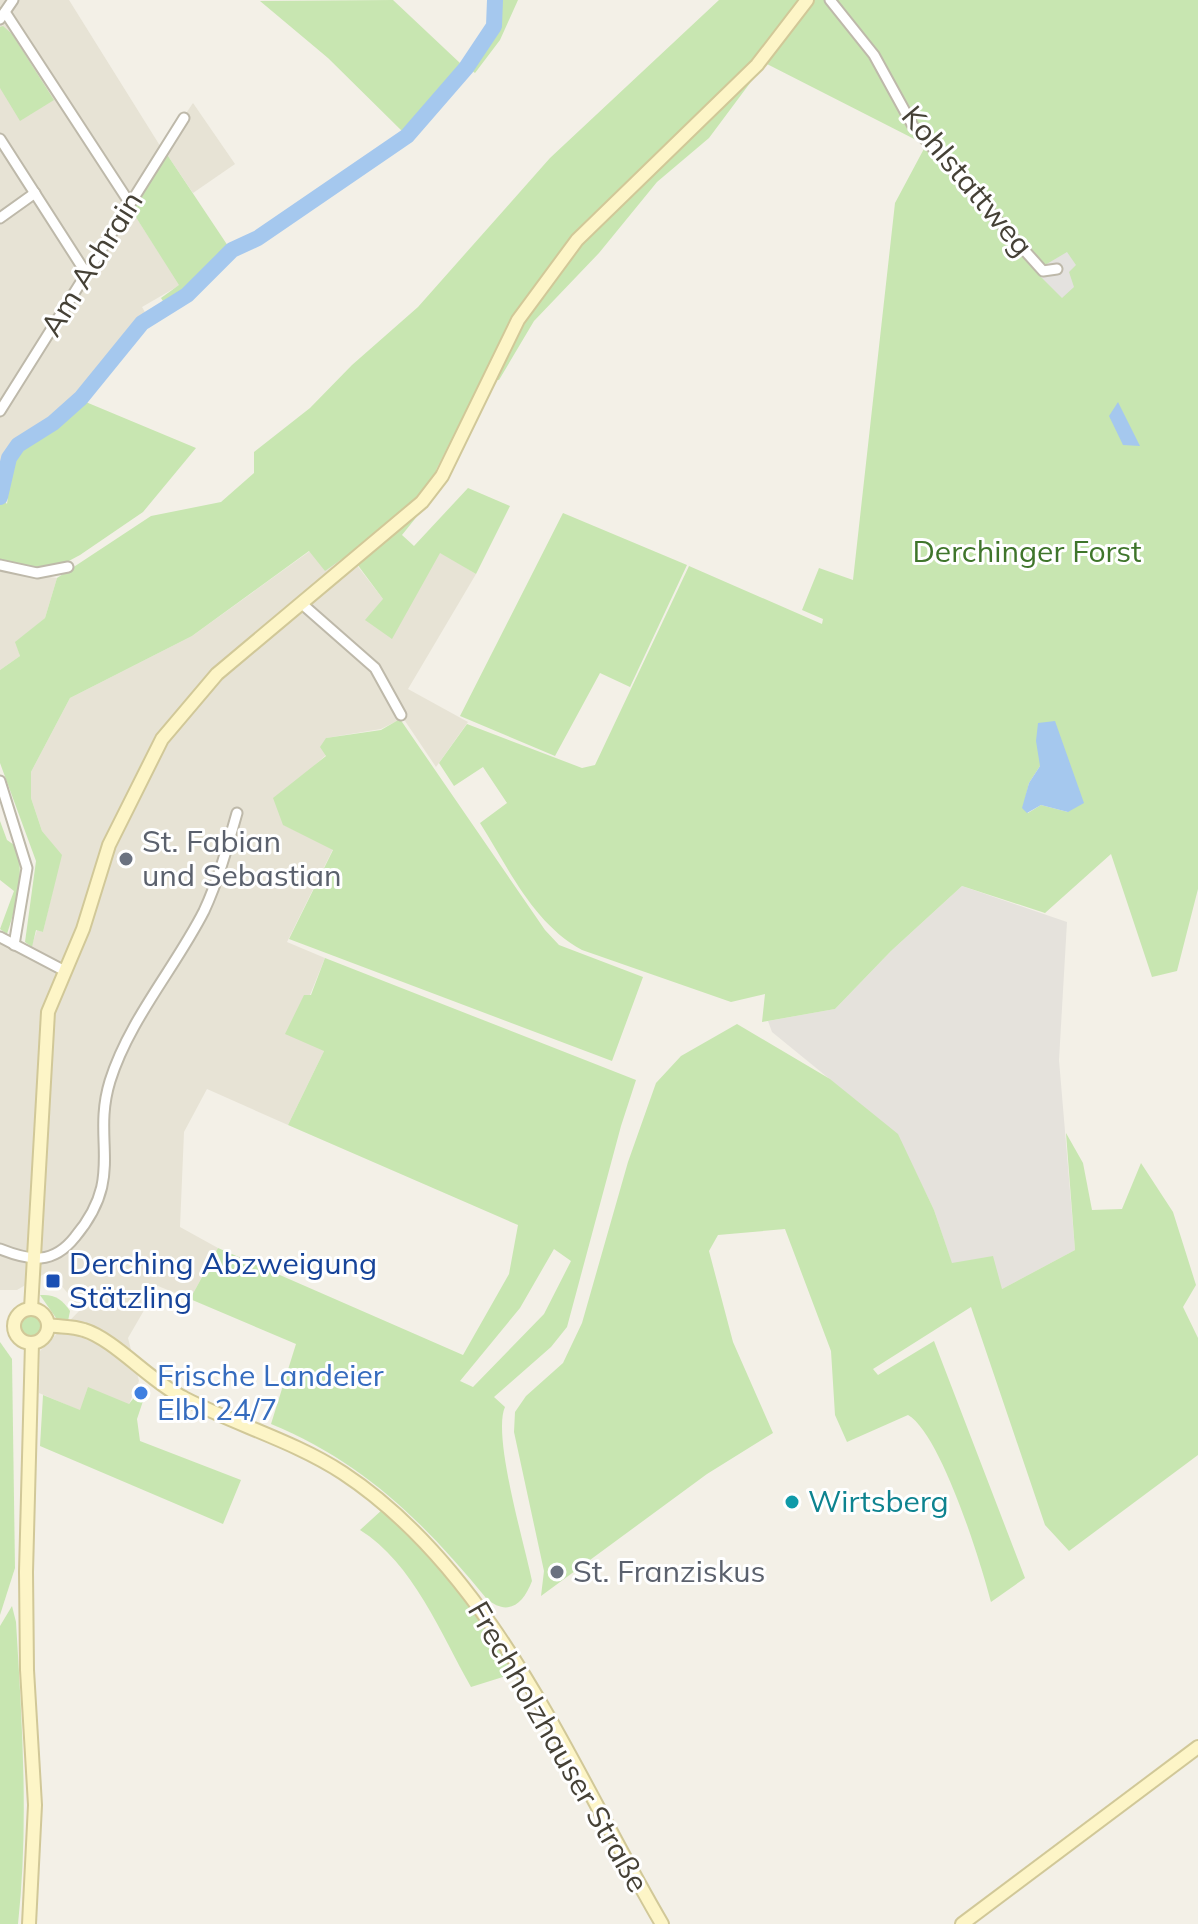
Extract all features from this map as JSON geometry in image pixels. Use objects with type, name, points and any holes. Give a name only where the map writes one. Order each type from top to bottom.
[{"type":"street","points":[[13,0],[2,15],[129,202]]},
{"type":"street","points":[[31,1309],[43,1131],[46,1027],[63,970],[83,929],[109,845],[162,739],[217,674],[422,502],[442,476],[518,320],[577,240],[757,65],[807,0]]},
{"type":"street","name":"Kohlstattweg","points":[[830,0],[874,55],[913,126],[1043,271],[1057,269]]},
{"type":"street","name":"Am Achrain","points":[[0,411],[184,118]]},
{"type":"street","points":[[0,139],[86,273]]},
{"type":"street","points":[[0,218],[35,193]]},
{"type":"street","points":[[0,565],[37,573],[68,567]]},
{"type":"street","points":[[301,603],[375,668],[401,715]]},
{"type":"street","points":[[0,781],[27,868],[14,945]]},
{"type":"street","points":[[0,1249],[33,1260],[53,1256],[65,1249],[100,1202],[105,1177],[108,1086],[129,1038],[204,910],[237,813]]},
{"type":"street","points":[[1,939],[63,970]]},
{"type":"street","points":[[31,1309],[43,1314],[48,1325],[44,1338],[32,1343],[20,1339],[14,1327],[19,1314],[31,1309]]},
{"type":"street","name":"Frechholzhauser Straße","points":[[48,1325],[88,1331],[172,1392],[315,1456],[404,1522],[451,1572],[495,1629],[662,1924]]},
{"type":"street","points":[[0,1329],[14,1327]]},
{"type":"street","points":[[29,1924],[35,1805],[27,1670],[32,1343]]},
{"type":"street","points":[[962,1924],[1198,1747]]},
{"type":"shaded area","points":[[0,0],[69,0],[162,149],[193,103],[235,164],[193,193],[166,153],[128,205],[180,285],[142,307],[146,314],[78,393],[45,422],[14,441],[4,457],[0,478]]},
{"type":"shaded area","points":[[1067,252],[1076,265],[1069,272],[1074,287],[1062,298],[1035,271]]},
{"type":"shaded area","points":[[310,551],[356,564],[383,599],[440,552],[476,574],[408,689],[468,722],[436,767],[403,718],[381,729],[326,738],[326,755],[315,765],[284,825],[333,849],[287,942],[325,958],[310,995],[324,1051],[288,1125],[207,1089],[184,1132],[180,1227],[218,1248],[190,1299],[158,1286],[128,1338],[139,1381],[129,1404],[81,1411],[39,1393],[40,1351],[81,1309],[49,1271],[17,1290],[0,1290],[0,937],[29,953],[37,930],[43,932],[61,855],[42,831],[31,798],[31,772],[70,698],[192,636]]},
{"type":"shaded area","points":[[0,570],[57,578],[45,618],[16,642],[20,656],[0,670]]},
{"type":"shaded area","points":[[962,886],[1067,922],[1059,1060],[1075,1250],[1002,1289],[952,1264],[934,1210],[897,1134],[772,1032],[768,1021],[835,1009],[891,951]]},
{"type":"green space","points":[[393,0],[461,64],[404,133],[328,58],[260,1]]},
{"type":"green space","points":[[499,0],[518,0],[500,40],[475,73],[471,70],[498,29]]},
{"type":"green space","points":[[719,0],[800,0],[755,56],[765,63],[709,138],[657,182],[599,253],[534,321],[499,380],[482,379],[436,470],[435,494],[402,535],[414,546],[468,488],[510,506],[476,574],[440,553],[392,639],[365,620],[383,599],[357,564],[342,559],[325,571],[309,551],[192,636],[70,698],[31,772],[31,798],[42,831],[62,855],[43,932],[36,930],[32,947],[25,942],[36,861],[0,763],[0,670],[20,656],[15,642],[45,618],[57,578],[151,516],[221,502],[254,473],[254,452],[310,408],[352,365],[418,307],[550,158]]},
{"type":"green space","name":"Derchinger Forst","points":[[814,0],[827,0],[870,55],[915,132],[950,170],[954,165],[916,124],[835,0],[1198,0],[1198,889],[1177,971],[1152,977],[1111,854],[1045,913],[962,886],[891,951],[835,1009],[762,1022],[765,994],[731,1002],[582,950],[565,939],[524,894],[480,823],[507,803],[483,767],[454,786],[439,763],[467,724],[582,768],[595,765],[689,566],[822,624],[823,619],[802,610],[819,568],[853,580],[895,203],[926,145],[765,63]],"holes":[[[1040,766],[1068,812],[1041,805],[1028,813],[1023,808],[1029,783]]]},
{"type":"green space","points":[[0,27],[12,34],[54,100],[20,121],[0,88]]},
{"type":"green space","points":[[166,153],[228,246],[204,273],[165,304],[161,298],[179,285],[132,211]]},
{"type":"green space","points":[[81,400],[196,448],[143,512],[80,555],[52,570],[17,567],[0,560],[0,495],[7,504],[12,459]]},
{"type":"green space","points":[[563,513],[687,565],[630,687],[600,673],[555,756],[460,716]]},
{"type":"green space","points":[[400,719],[545,930],[559,945],[643,977],[612,1061],[289,939],[333,850],[283,825],[273,798],[326,756],[320,747],[326,738],[381,730]]},
{"type":"green space","points":[[0,821],[7,840],[17,847],[20,870],[16,902],[7,934],[0,929],[14,891],[0,880]]},
{"type":"green space","points":[[325,958],[636,1080],[567,1327],[551,1347],[494,1397],[505,1407],[502,1421],[506,1465],[532,1581],[514,1606],[501,1607],[486,1598],[415,1520],[363,1476],[304,1439],[271,1424],[296,1344],[190,1299],[218,1248],[463,1355],[509,1274],[518,1225],[288,1125],[324,1051],[285,1034],[304,995],[311,995]],"holes":[[[554,1249],[571,1261],[544,1314],[473,1387],[460,1381],[520,1308]]]},
{"type":"green space","points":[[737,1024],[830,1079],[898,1134],[934,1210],[952,1263],[993,1256],[1002,1289],[1075,1250],[1066,1133],[1083,1163],[1092,1210],[1122,1209],[1141,1163],[1173,1212],[1196,1285],[1183,1307],[1198,1338],[1198,1455],[1069,1551],[1045,1525],[971,1307],[873,1369],[878,1375],[934,1341],[1025,1578],[991,1602],[958,1501],[921,1427],[908,1415],[847,1442],[835,1415],[831,1351],[785,1229],[718,1235],[709,1251],[733,1342],[773,1433],[707,1474],[541,1596],[544,1571],[514,1432],[515,1412],[526,1396],[563,1363],[582,1323],[628,1162],[656,1083],[681,1056]]},
{"type":"green space","points":[[40,1295],[61,1300],[70,1311],[68,1321],[56,1318]]},
{"type":"green space","points":[[31,1313],[40,1317],[44,1326],[40,1335],[31,1339],[22,1335],[18,1326],[22,1317]]},
{"type":"green space","points":[[0,1342],[12,1359],[15,1568],[0,1615]]},
{"type":"green space","points":[[88,1387],[129,1404],[136,1395],[144,1398],[137,1419],[140,1441],[241,1480],[223,1524],[40,1446],[43,1395],[80,1410]]},
{"type":"green space","points":[[383,1509],[444,1572],[516,1673],[471,1687],[411,1580],[379,1544],[360,1530]]},
{"type":"green space","points":[[12,1606],[16,1622],[22,1735],[23,1848],[18,1924],[0,1924],[0,1626]]},
{"type":"water","points":[[1118,402],[1140,446],[1123,445],[1109,416]]},
{"type":"water","points":[[1055,721],[1084,803],[1068,812],[1041,805],[1027,813],[1022,808],[1029,783],[1040,766],[1036,741],[1038,723]]},
{"type":"waterway","points":[[0,497],[9,458],[18,445],[53,423],[81,398],[142,323],[187,295],[232,250],[258,238],[407,136],[466,68],[494,26],[495,0]]},
{"type":"place","name":"St. Fabian und Sebastian","points":[[126,859]]},
{"type":"place","name":"Derching Abzweigung Stätzling","points":[[53,1281]]},
{"type":"place","name":"Frische Landeier Elbl 24/7","points":[[141,1393]]},
{"type":"place","name":"Wirtsberg","points":[[792,1502]]},
{"type":"place","name":"St. Franziskus","points":[[557,1572]]}]
